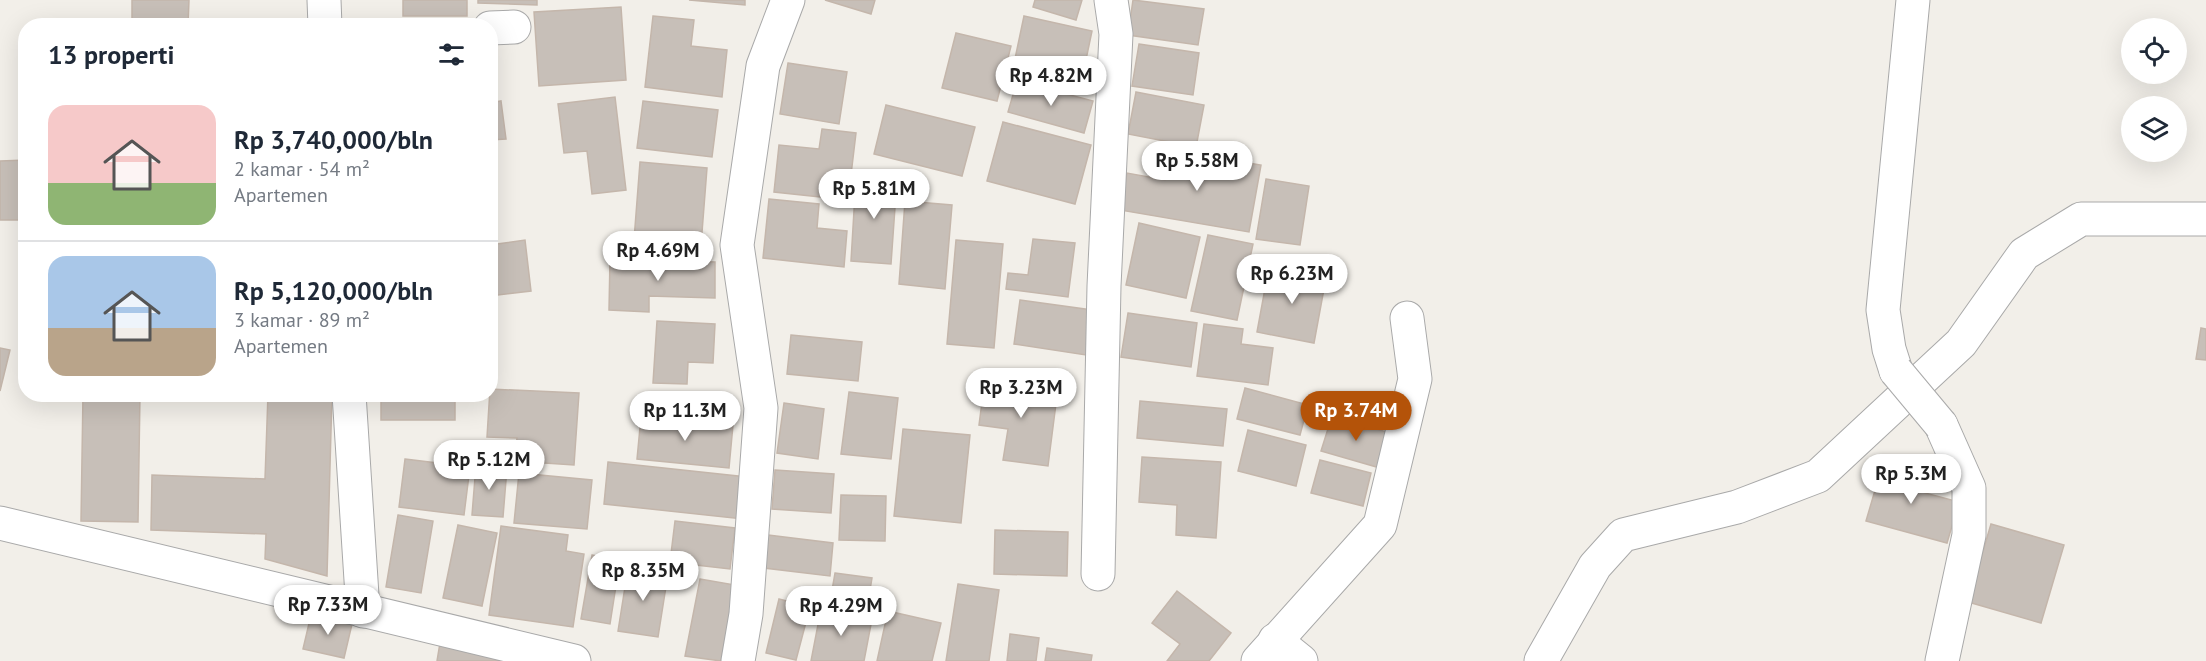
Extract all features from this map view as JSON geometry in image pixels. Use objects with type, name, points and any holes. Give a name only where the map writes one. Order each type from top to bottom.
[{"type":"street","points":[[324,0],[325,18]]},
{"type":"street","points":[[738,661],[746,614],[761,408],[737,245],[763,66],[788,0]]},
{"type":"street","points":[[1098,574],[1104,286],[1116,34],[1111,0]]},
{"type":"street","points":[[1913,0],[1883,310],[1889,349],[1896,371],[1941,425],[1969,488],[1969,535],[1942,661]]},
{"type":"street","points":[[1541,661],[1595,566],[1623,535],[1737,507],[1818,476],[1961,343],[2024,254],[2081,219],[2206,219]]},
{"type":"street","points":[[1301,661],[1266,651],[1380,525],[1415,379],[1407,318]]},
{"type":"street","points":[[350,402],[363,611]]},
{"type":"street","points":[[0,523],[574,661]]},
{"type":"building","points":[[132,0],[189,0],[188,18],[132,18]]},
{"type":"building","points":[[403,0],[467,0],[467,16],[403,16]]},
{"type":"building","points":[[478,0],[537,0],[537,5],[478,3]]},
{"type":"building","points":[[689,0],[745,0],[745,5]]},
{"type":"building","points":[[825,0],[875,0],[871,14]]},
{"type":"building","points":[[1035,0],[1082,0],[1076,20],[1033,7]]},
{"type":"building","points":[[1133,0],[1204,9],[1198,45],[1128,35]]},
{"type":"building","points":[[621,7],[626,80],[539,86],[534,12]]},
{"type":"building","points":[[653,16],[694,20],[691,46],[727,50],[722,97],[645,87]]},
{"type":"building","points":[[1024,16],[1092,31],[1080,88],[1012,73]]},
{"type":"building","points":[[956,33],[1011,46],[997,101],[942,88]]},
{"type":"building","points":[[1139,44],[1199,53],[1193,95],[1132,86]]},
{"type":"building","points":[[788,63],[847,72],[839,124],[780,114]]},
{"type":"building","points":[[1017,81],[1093,101],[1084,133],[1008,112]]},
{"type":"building","points":[[1136,92],[1204,105],[1196,147],[1128,134]]},
{"type":"building","points":[[615,97],[626,190],[592,194],[587,151],[564,153],[558,104]]},
{"type":"building","points":[[501,101],[506,139],[498,140],[498,102]]},
{"type":"building","points":[[643,101],[718,110],[712,157],[637,148]]},
{"type":"building","points":[[886,105],[975,127],[962,176],[874,154]]},
{"type":"building","points":[[1003,122],[1091,145],[1075,204],[987,181]]},
{"type":"building","points":[[822,129],[856,133],[848,200],[774,192],[779,145],[819,149]]},
{"type":"building","points":[[1171,150],[1261,165],[1249,232],[1120,210],[1127,173],[1165,180]]},
{"type":"building","points":[[18,160],[18,220],[0,220],[0,161]]},
{"type":"building","points":[[640,162],[707,168],[700,258],[633,253]]},
{"type":"building","points":[[856,177],[897,179],[891,264],[851,261]]},
{"type":"building","points":[[1266,179],[1309,186],[1300,245],[1256,239]]},
{"type":"building","points":[[769,199],[819,204],[817,228],[847,231],[844,267],[763,258]]},
{"type":"building","points":[[905,201],[952,205],[945,289],[899,284]]},
{"type":"building","points":[[1139,223],[1200,237],[1186,298],[1126,285]]},
{"type":"building","points":[[1208,235],[1253,244],[1237,320],[1191,311]]},
{"type":"building","points":[[1033,239],[1075,243],[1068,297],[1006,289],[1008,273],[1028,275]]},
{"type":"building","points":[[525,240],[531,291],[498,295],[498,244]]},
{"type":"building","points":[[956,240],[1003,244],[994,348],[947,344]]},
{"type":"building","points":[[610,259],[715,262],[715,298],[649,296],[649,312],[609,310]]},
{"type":"building","points":[[1269,267],[1326,278],[1314,343],[1257,332]]},
{"type":"building","points":[[1020,300],[1092,310],[1086,355],[1014,344]]},
{"type":"building","points":[[1128,313],[1197,323],[1191,367],[1121,357]]},
{"type":"building","points":[[657,321],[715,324],[713,363],[688,362],[687,384],[653,383]]},
{"type":"building","points":[[1204,324],[1243,329],[1241,344],[1273,348],[1268,385],[1197,376]]},
{"type":"building","points":[[2201,328],[2206,329],[2206,360],[2196,359]]},
{"type":"building","points":[[791,335],[862,342],[858,381],[787,374]]},
{"type":"building","points":[[0,348],[10,350],[0,391]]},
{"type":"building","points":[[985,379],[1058,388],[1048,466],[1003,460],[1008,429],[979,425]]},
{"type":"building","points":[[1245,388],[1308,405],[1300,435],[1237,419]]},
{"type":"building","points":[[498,389],[579,393],[574,465],[515,461],[517,438],[487,437],[489,402],[498,402]]},
{"type":"building","points":[[849,392],[898,398],[891,459],[841,454]]},
{"type":"building","points":[[1140,401],[1227,409],[1223,446],[1137,438]]},
{"type":"building","points":[[83,402],[140,402],[138,522],[81,521]]},
{"type":"building","points":[[268,402],[332,402],[327,576],[265,559],[266,534],[151,530],[152,475],[265,479]]},
{"type":"building","points":[[381,402],[455,402],[455,420],[381,420]]},
{"type":"building","points":[[784,403],[824,409],[818,459],[777,453]]},
{"type":"building","points":[[1332,416],[1390,433],[1380,468],[1321,451]]},
{"type":"building","points":[[641,417],[733,425],[729,468],[637,459]]},
{"type":"building","points":[[903,429],[970,435],[961,523],[894,516]]},
{"type":"building","points":[[1248,430],[1306,445],[1296,486],[1238,471]]},
{"type":"building","points":[[1142,457],[1221,462],[1216,538],[1176,535],[1177,505],[1139,502]]},
{"type":"building","points":[[405,459],[470,467],[464,515],[399,507]]},
{"type":"building","points":[[1320,460],[1371,473],[1363,506],[1311,493]]},
{"type":"building","points":[[608,462],[747,477],[743,519],[604,504]]},
{"type":"building","points":[[1883,463],[1930,476],[1925,493],[1959,502],[1947,543],[1866,521]]},
{"type":"building","points":[[476,465],[507,468],[503,517],[472,515]]},
{"type":"building","points":[[775,470],[834,474],[831,513],[772,509]]},
{"type":"building","points":[[519,473],[592,480],[587,529],[514,523]]},
{"type":"building","points":[[841,495],[886,496],[885,541],[839,540]]},
{"type":"building","points":[[398,515],[433,521],[421,593],[386,587]]},
{"type":"building","points":[[675,521],[735,528],[730,569],[670,562]]},
{"type":"building","points":[[1991,524],[2064,545],[2041,623],[1968,602]]},
{"type":"building","points":[[458,525],[497,533],[482,606],[443,598]]},
{"type":"building","points":[[501,526],[568,535],[566,551],[584,554],[573,627],[489,615]]},
{"type":"building","points":[[995,530],[1068,532],[1067,576],[994,574]]},
{"type":"building","points":[[768,535],[833,543],[830,576],[764,568]]},
{"type":"building","points":[[592,555],[620,560],[610,624],[581,619]]},
{"type":"building","points":[[628,568],[668,574],[658,637],[618,631]]},
{"type":"building","points":[[835,573],[872,578],[867,608],[830,602]]},
{"type":"building","points":[[700,579],[735,585],[721,661],[685,656]]},
{"type":"building","points":[[958,584],[999,590],[989,661],[946,661]]},
{"type":"building","points":[[1177,591],[1231,633],[1209,661],[1167,661],[1180,644],[1152,623]]},
{"type":"building","points":[[779,599],[810,607],[796,660],[766,653]]},
{"type":"building","points":[[821,609],[872,619],[864,661],[811,661]]},
{"type":"building","points":[[888,611],[941,623],[932,661],[877,661]]},
{"type":"building","points":[[311,615],[352,624],[344,658],[303,649]]},
{"type":"building","points":[[1010,634],[1039,638],[1036,661],[1007,661]]},
{"type":"building","points":[[440,643],[515,661],[437,661]]},
{"type":"building","points":[[1047,648],[1092,655],[1091,661],[1045,661]]}]
